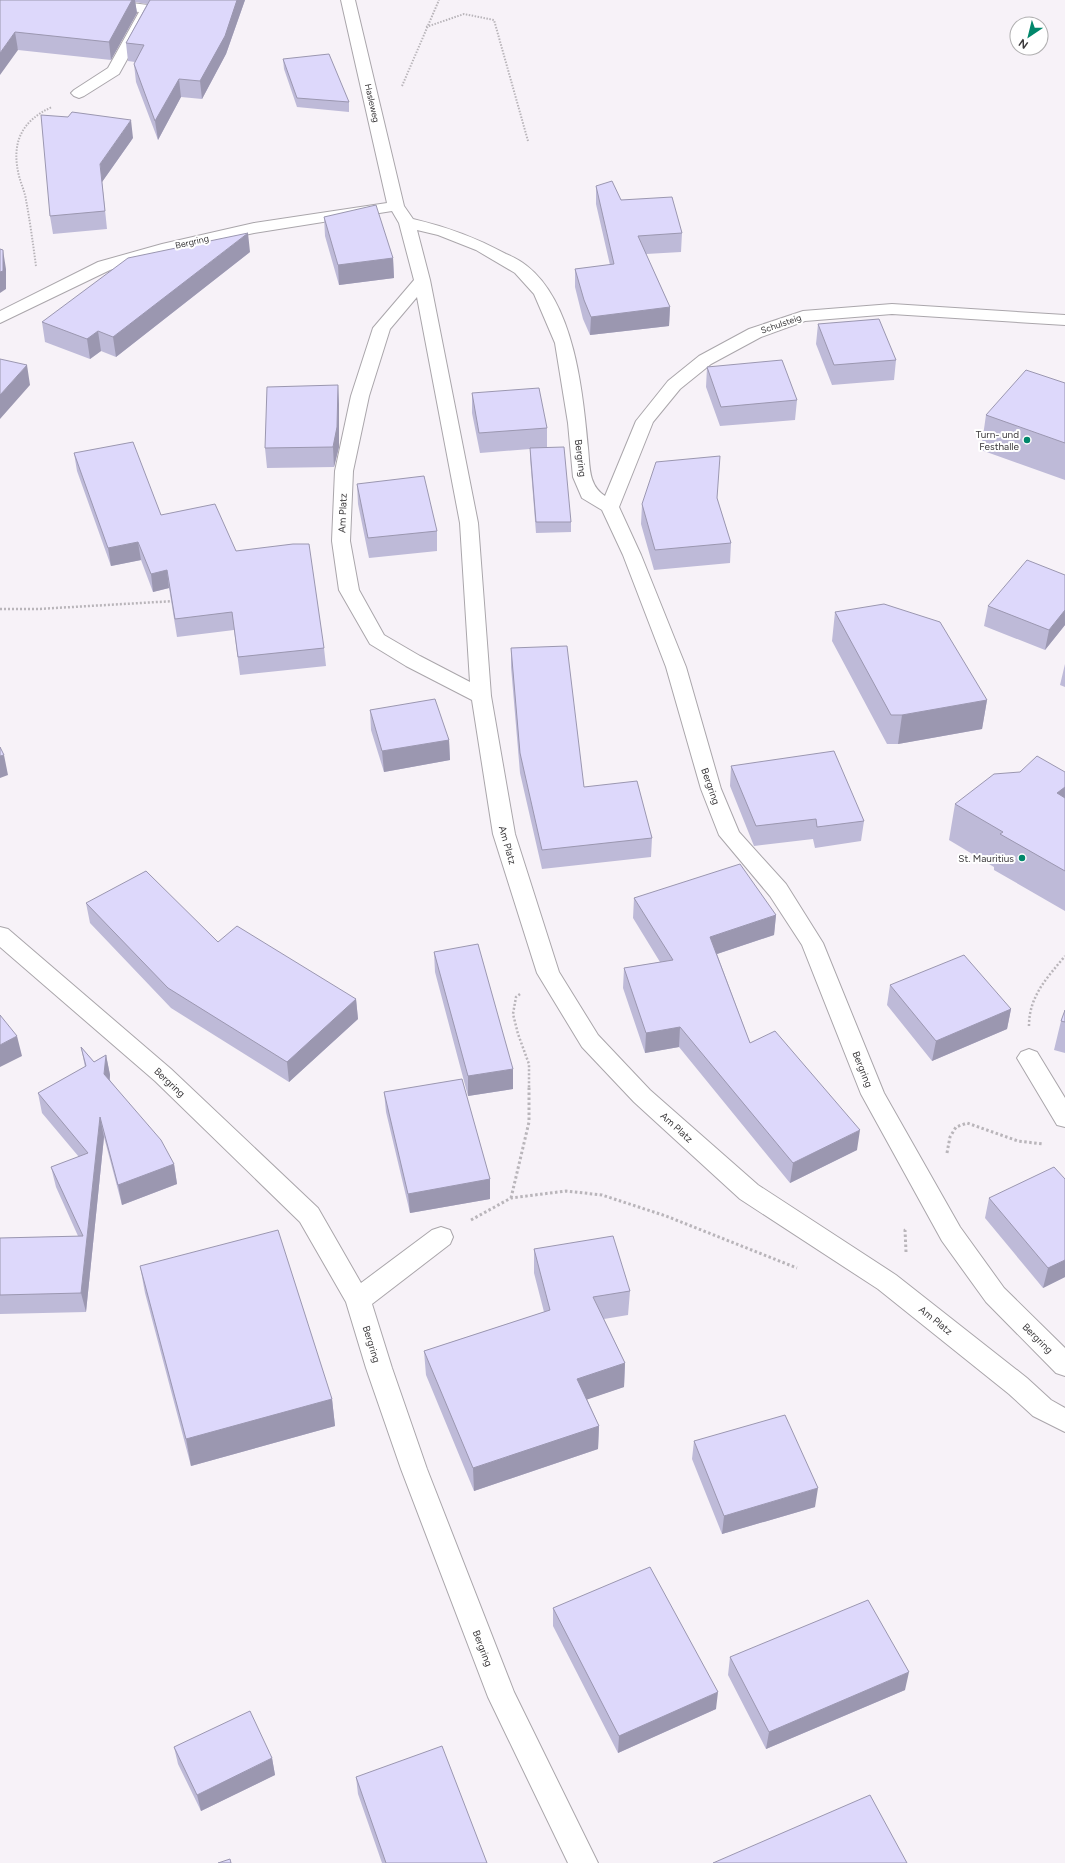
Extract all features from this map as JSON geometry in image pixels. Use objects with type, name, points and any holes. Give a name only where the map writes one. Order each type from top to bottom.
[{"type":"street","points":[[69,0],[152,5],[114,71],[79,93]]},
{"type":"street","name":"Hasleweg","points":[[348,0],[396,206]]},
{"type":"street","name":"Bergring","points":[[0,318],[40,296],[104,266],[168,247],[254,228],[396,206]]},
{"type":"street","name":"Am Platz","points":[[396,206],[407,223],[422,280],[469,523],[481,696],[504,834],[548,973],[590,1042],[642,1096],[749,1192],[887,1282],[1018,1386],[1042,1408],[1065,1421]]},
{"type":"street","name":"Bergring","points":[[407,223],[443,231],[482,247],[521,269],[542,292],[564,343],[577,423],[582,477],[590,494],[610,506],[632,555],[676,667],[711,789],[730,835],[778,890],[812,943],[873,1094],[951,1234],[995,1295],[1065,1365]]},
{"type":"street","name":"Am Platz","points":[[422,280],[382,328],[360,396],[344,471],[341,541],[349,590],[377,639],[413,661],[481,696]]},
{"type":"street","name":"Schulsteig","points":[[610,506],[645,421],[674,385],[705,360],[755,333],[802,316],[892,309],[1065,320]]},
{"type":"street","name":"Bergring","points":[[0,935],[162,1075],[309,1215],[358,1300],[379,1368],[414,1469],[502,1696],[583,1863]]},
{"type":"street","points":[[1029,1058],[1065,1118]]},
{"type":"street","points":[[358,1300],[441,1237]]},
{"type":"path","points":[[374,107],[398,97],[426,27],[439,0]]},
{"type":"path","points":[[426,27],[464,14],[494,20],[528,141]]},
{"type":"path","points":[[40,296],[26,198],[20,175],[16,148],[26,125],[37,114],[79,93]]},
{"type":"path","points":[[0,609],[38,610],[181,600]]},
{"type":"path","points":[[1029,1058],[1029,1012],[1040,987],[1065,956]]},
{"type":"path","points":[[511,1198],[529,1122],[529,1064],[518,1034],[513,1014],[516,997],[548,973]]},
{"type":"building","points":[[0,0],[132,0],[109,42],[15,32],[0,53]]},
{"type":"building","points":[[150,0],[237,0],[225,36],[200,81],[179,79],[155,121],[134,64],[144,45],[126,43]]},
{"type":"building","points":[[329,54],[349,102],[297,98],[283,59]]},
{"type":"building","points":[[72,112],[131,120],[100,164],[105,211],[50,216],[41,115],[68,117]]},
{"type":"building","points":[[612,181],[621,200],[672,197],[682,233],[638,236],[670,307],[591,317],[584,300],[575,269],[614,264],[596,186]]},
{"type":"building","points":[[376,205],[393,258],[338,265],[324,217]]},
{"type":"building","points":[[248,233],[113,337],[98,331],[87,339],[42,322],[128,258]]},
{"type":"building","points":[[0,249],[3,250],[3,271],[0,272]]},
{"type":"building","points":[[879,319],[896,360],[834,365],[818,324]]},
{"type":"building","points":[[0,359],[27,365],[0,395]]},
{"type":"building","points":[[782,360],[797,400],[721,407],[707,367]]},
{"type":"building","points":[[1026,370],[1065,383],[1065,443],[986,415]]},
{"type":"building","points":[[338,385],[337,427],[333,447],[265,448],[267,387]]},
{"type":"building","points":[[539,388],[547,428],[479,433],[472,393]]},
{"type":"building","points":[[133,442],[161,515],[215,504],[236,551],[293,544],[309,544],[324,648],[238,657],[232,612],[175,619],[167,570],[151,574],[138,542],[108,548],[74,453]]},
{"type":"building","points":[[564,447],[571,522],[536,522],[530,448]]},
{"type":"building","points":[[720,456],[717,498],[731,543],[655,550],[642,504],[656,462]]},
{"type":"building","points":[[424,476],[437,531],[368,538],[357,484]]},
{"type":"building","points":[[1027,560],[1065,575],[1065,610],[1049,630],[988,606]]},
{"type":"building","points":[[884,604],[940,622],[987,700],[902,715],[891,715],[835,612]]},
{"type":"building","points":[[567,646],[584,787],[637,781],[652,838],[542,850],[520,753],[511,648]]},
{"type":"building","points":[[435,699],[449,740],[382,751],[370,710]]},
{"type":"building","points":[[0,747],[4,755],[0,756]]},
{"type":"building","points":[[834,751],[864,821],[817,827],[816,819],[756,826],[731,766]]},
{"type":"building","points":[[1037,756],[1065,772],[1065,787],[1057,793],[1065,798],[1065,871],[1000,834],[1003,832],[955,804],[994,774],[1020,772]]},
{"type":"building","points":[[740,864],[776,915],[710,937],[750,1043],[775,1031],[860,1130],[793,1163],[680,1027],[646,1033],[624,968],[673,960],[634,898]]},
{"type":"building","points":[[146,871],[218,942],[237,926],[356,999],[287,1062],[168,988],[86,903]]},
{"type":"building","points":[[478,944],[513,1069],[468,1076],[434,952]]},
{"type":"building","points":[[964,955],[1011,1009],[936,1041],[890,985]]},
{"type":"building","points":[[1065,1010],[1065,1022],[1061,1021]]},
{"type":"building","points":[[0,1015],[17,1036],[0,1045]]},
{"type":"building","points":[[81,1047],[94,1062],[106,1055],[104,1074],[161,1140],[174,1164],[118,1185],[100,1117],[81,1293],[0,1295],[0,1238],[83,1236],[51,1167],[88,1153],[38,1093],[86,1066]]},
{"type":"building","points":[[462,1079],[490,1179],[408,1194],[384,1092]]},
{"type":"building","points":[[1054,1167],[1065,1179],[1065,1260],[1048,1268],[989,1198]]},
{"type":"building","points":[[278,1230],[332,1399],[186,1439],[140,1266]]},
{"type":"building","points":[[613,1236],[630,1291],[593,1297],[625,1363],[577,1379],[599,1426],[473,1468],[424,1351],[550,1310],[534,1249]]},
{"type":"building","points":[[785,1415],[818,1488],[724,1516],[694,1441]]},
{"type":"building","points":[[650,1567],[718,1692],[619,1736],[553,1608]]},
{"type":"building","points":[[868,1600],[909,1672],[769,1732],[730,1657]]},
{"type":"building","points":[[250,1711],[272,1758],[197,1795],[174,1747]]},
{"type":"building","points":[[442,1746],[487,1863],[386,1863],[356,1777]]},
{"type":"building","points":[[870,1795],[907,1863],[713,1863]]},
{"type":"building","points":[[230,1859],[231,1863],[218,1863]]},
{"type":"place","name":"Turn- und Festhalle","points":[[1027,440]]},
{"type":"place","name":"St. Mauritius","points":[[1022,858]]}]
